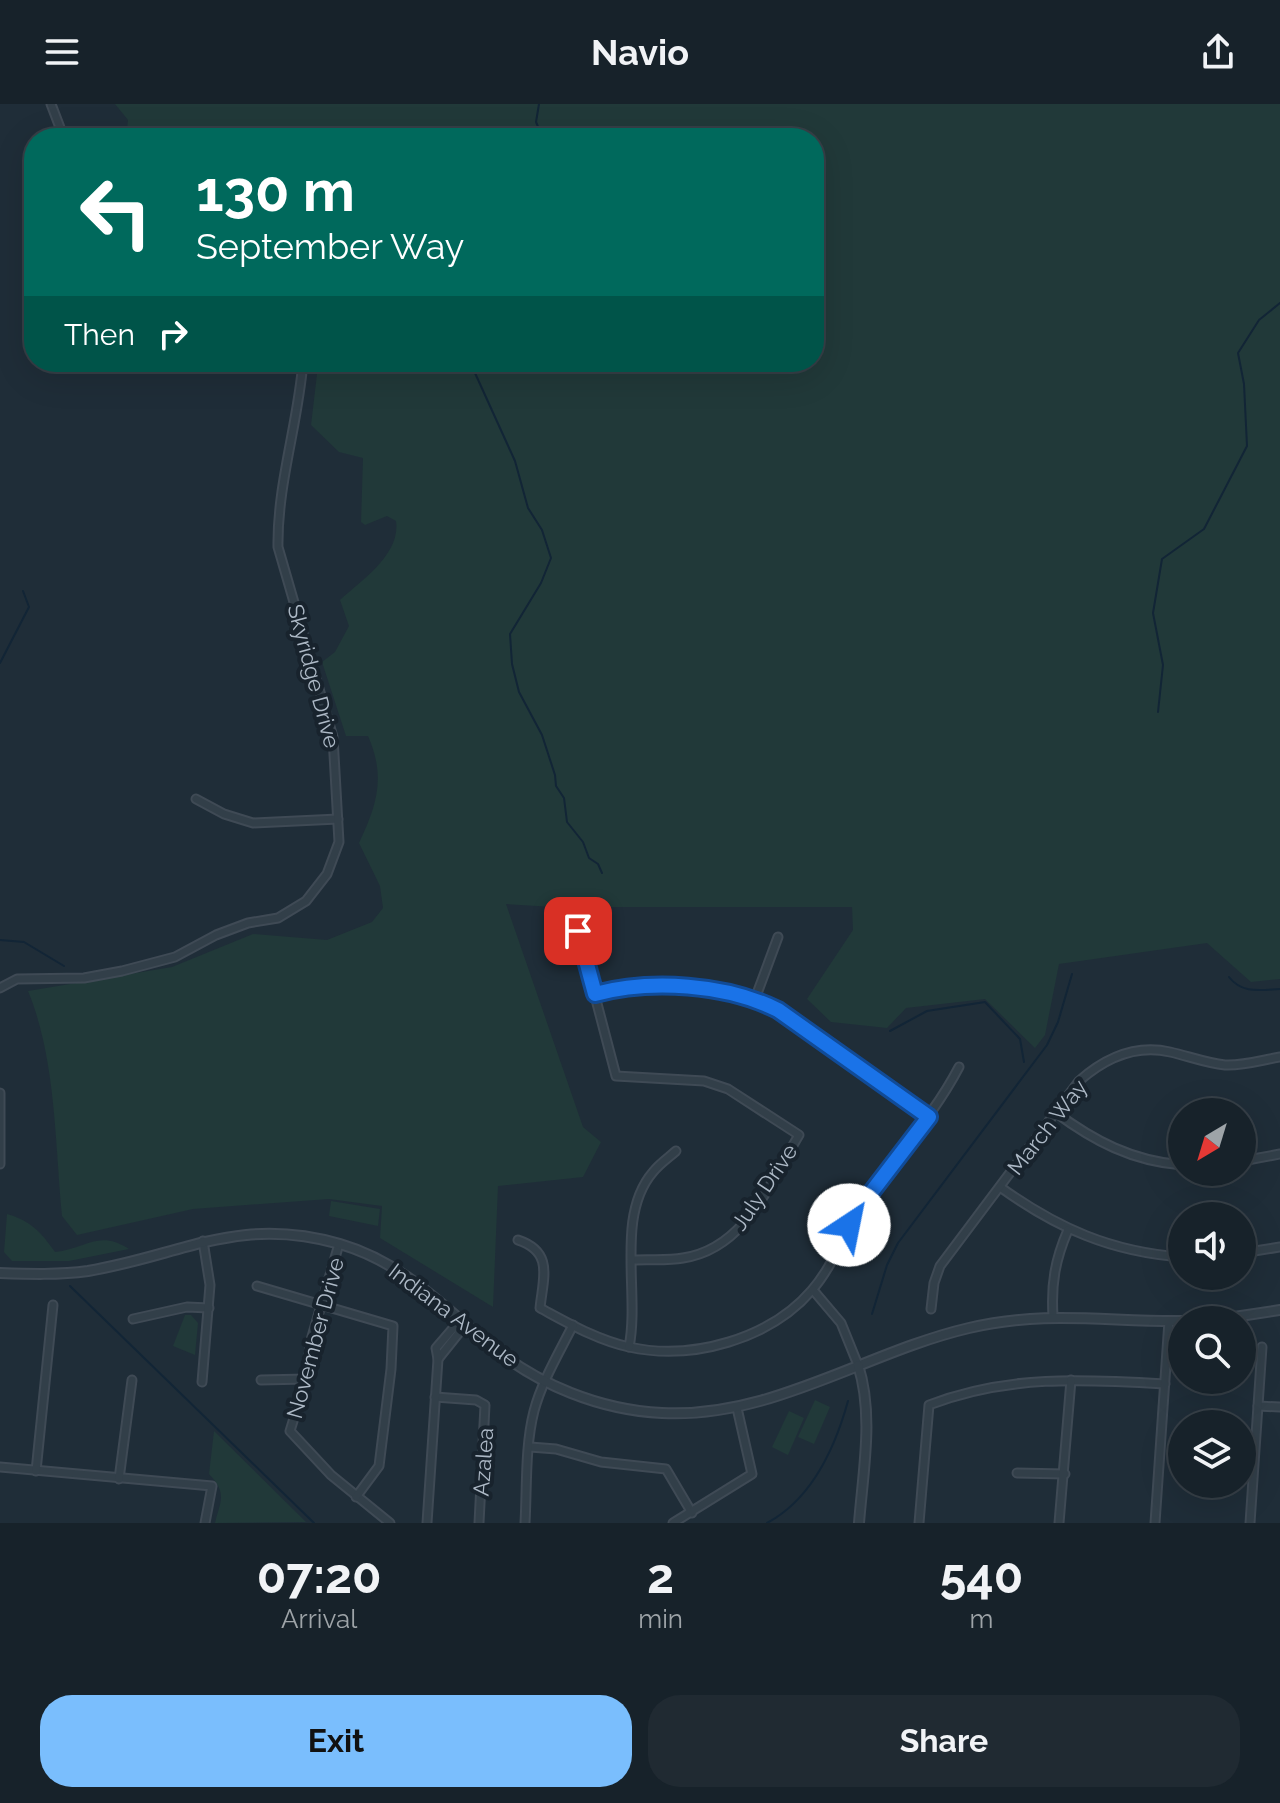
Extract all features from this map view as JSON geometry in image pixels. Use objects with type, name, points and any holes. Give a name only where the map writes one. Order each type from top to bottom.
[{"type":"street","points":[[51,104],[60,128]]},
{"type":"street","name":"Skyridge Drive","points":[[0,988],[17,979],[84,978],[175,957],[216,935],[248,923],[278,918],[306,901],[327,874],[339,842],[333,737],[278,547],[277,516],[300,403],[302,372]]},
{"type":"street","points":[[196,799],[224,814],[253,823],[338,819]]},
{"type":"street","points":[[578,931],[595,994],[624,986],[642,985],[702,989],[755,999],[778,1010],[929,1117]]},
{"type":"street","points":[[755,999],[778,937]]},
{"type":"street","name":"July Drive","points":[[595,994],[616,1076],[704,1081],[728,1089],[799,1135],[752,1214],[722,1244],[683,1258],[633,1260]]},
{"type":"street","name":"March Way","points":[[931,1309],[940,1266],[1079,1081],[1093,1069],[1128,1052],[1166,1051],[1229,1065],[1280,1057]]},
{"type":"street","points":[[518,1240],[534,1247],[544,1263],[540,1308],[573,1325],[629,1347],[686,1351],[737,1339],[790,1311],[813,1290],[831,1264],[860,1207],[929,1117],[959,1067]]},
{"type":"street","points":[[0,1093],[0,1164]]},
{"type":"street","points":[[1055,1112],[1104,1145],[1132,1156],[1168,1162]]},
{"type":"street","points":[[629,1347],[634,1317],[631,1231],[634,1209],[653,1172],[676,1151]]},
{"type":"street","points":[[1256,1158],[1280,1154]]},
{"type":"street","points":[[1000,1187],[1068,1230],[1127,1249],[1168,1255]]},
{"type":"street","points":[[1053,1316],[1051,1282],[1068,1230]]},
{"type":"street","name":"Indiana Avenue","points":[[0,1273],[88,1271],[233,1235],[277,1233],[339,1244],[367,1253],[428,1289],[509,1359],[545,1381],[588,1398],[639,1411],[685,1413],[737,1408],[903,1348],[969,1328],[1053,1316],[1168,1321]]},
{"type":"street","points":[[202,1382],[209,1308],[209,1267],[203,1241]]},
{"type":"street","name":"November Drive","points":[[339,1244],[311,1340],[306,1379],[290,1431],[356,1497]]},
{"type":"street","points":[[1256,1251],[1280,1247]]},
{"type":"street","points":[[257,1286],[393,1326],[379,1466],[356,1497],[390,1523]]},
{"type":"street","points":[[813,1290],[841,1323],[865,1386],[866,1425],[859,1523]]},
{"type":"street","points":[[36,1471],[53,1305]]},
{"type":"street","points":[[133,1319],[187,1307],[209,1308]]},
{"type":"street","points":[[1256,1314],[1280,1310]]},
{"type":"street","points":[[427,1523],[438,1359],[447,1342],[464,1322]]},
{"type":"street","points":[[525,1523],[531,1424],[545,1381],[573,1325]]},
{"type":"street","points":[[1155,1523],[1168,1337]]},
{"type":"street","points":[[1250,1523],[1262,1347]]},
{"type":"street","points":[[261,1380],[306,1379]]},
{"type":"street","points":[[119,1479],[132,1380]]},
{"type":"street","points":[[919,1523],[929,1405],[957,1394],[1001,1385],[1071,1380],[1165,1384]]},
{"type":"street","points":[[1059,1523],[1071,1380]]},
{"type":"street","name":"Azalea","points":[[435,1397],[476,1400],[485,1405],[479,1523]]},
{"type":"street","points":[[1258,1406],[1280,1407]]},
{"type":"street","points":[[673,1523],[752,1474],[737,1408]]},
{"type":"street","points":[[530,1447],[556,1449],[601,1462],[666,1469],[692,1513]]},
{"type":"street","points":[[0,1467],[212,1486],[205,1523]]},
{"type":"street","points":[[1017,1473],[1065,1474]]},
{"type":"green space","points":[[115,104],[1280,104],[1280,979],[1251,982],[1207,943],[1059,964],[1045,1035],[1035,1048],[985,999],[906,1008],[887,1028],[831,1022],[807,999],[853,930],[852,907],[553,907],[506,904],[583,1127],[601,1142],[583,1177],[498,1186],[493,1307],[380,1238],[382,1206],[329,1199],[193,1209],[77,1235],[62,1216],[49,1073],[28,991],[172,967],[253,934],[327,940],[372,922],[383,908],[380,886],[359,843],[371,816],[377,791],[374,751],[368,736],[346,736],[322,662],[335,652],[349,626],[340,600],[369,575],[386,555],[396,533],[396,521],[387,516],[365,525],[361,522],[363,458],[339,452],[311,425],[317,374],[824,372],[824,128],[127,128],[128,120]]},
{"type":"green space","points":[[331,1201],[380,1209],[378,1226],[329,1216]]},
{"type":"green space","points":[[7,1214],[35,1228],[55,1252],[100,1240],[118,1243],[129,1249],[69,1261],[12,1261],[4,1252]]},
{"type":"green space","points":[[185,1315],[191,1315],[198,1323],[195,1355],[173,1346]]},
{"type":"green space","points":[[815,1400],[830,1407],[814,1444],[798,1437]]},
{"type":"green space","points":[[789,1411],[804,1418],[788,1455],[772,1447]]},
{"type":"green space","points":[[214,1431],[306,1522],[215,1523],[221,1492],[209,1474]]},
{"type":"waterway","points":[[539,104],[536,122],[539,128]]},
{"type":"waterway","points":[[1158,712],[1163,665],[1153,613],[1162,559],[1204,529],[1247,446],[1244,384],[1238,353],[1259,320],[1280,303]]},
{"type":"waterway","points":[[475,372],[515,461],[528,508],[542,530],[551,558],[541,583],[510,634],[512,664],[519,692],[542,735],[556,786],[564,798],[567,822],[602,873]]},
{"type":"waterway","points":[[0,663],[29,607],[23,591]]},
{"type":"waterway","points":[[0,940],[24,942],[64,966]]},
{"type":"waterway","points":[[872,1314],[887,1265],[898,1243],[1047,1045],[1058,1022],[1072,974]]},
{"type":"waterway","points":[[1229,977],[1246,989],[1280,989]]},
{"type":"waterway","points":[[890,1031],[927,1011],[985,1002],[1020,1039],[1024,1062]]},
{"type":"waterway","points":[[70,1286],[314,1523]]},
{"type":"waterway","points":[[767,1523],[797,1500],[820,1471],[848,1401]]},
{"type":"route","points":[[578,931],[595,994],[624,986],[642,985],[702,989],[755,999],[778,1010],[929,1117],[849,1225]]}]
